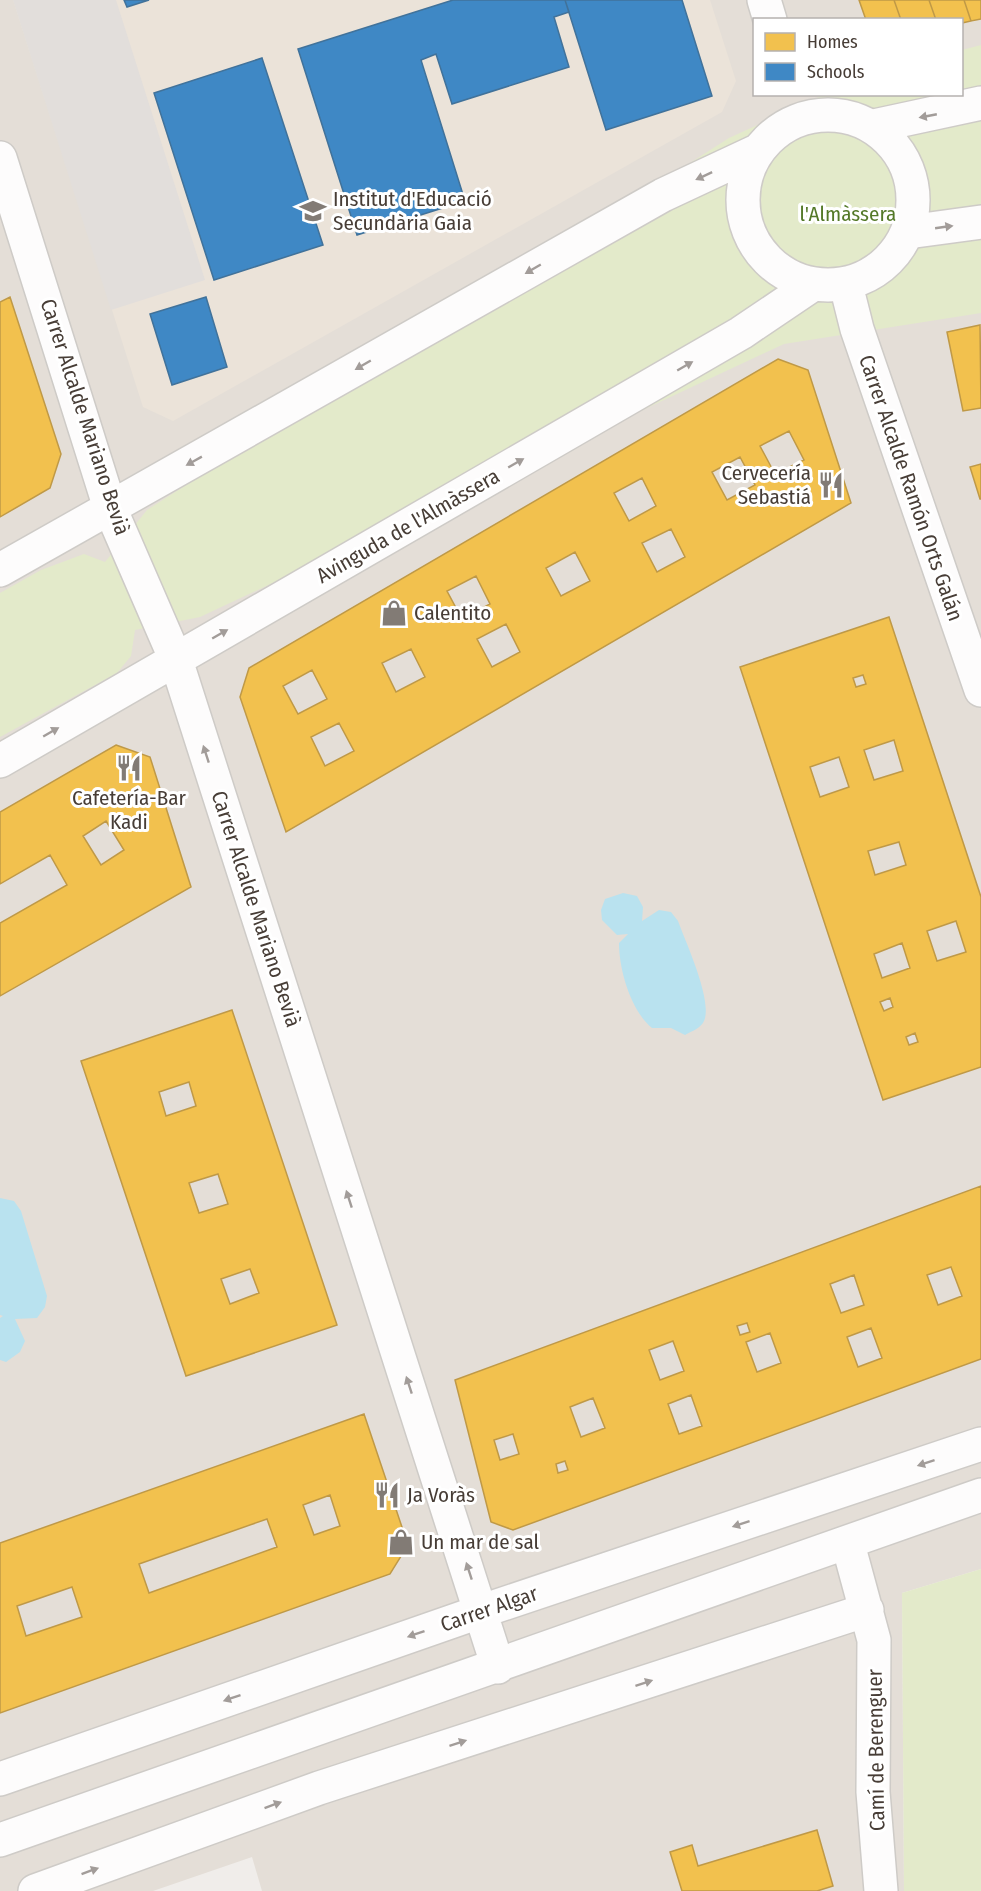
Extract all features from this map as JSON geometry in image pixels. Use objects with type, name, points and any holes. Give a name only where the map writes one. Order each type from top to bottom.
[{"type":"street","points":[[764,0],[769,18]]},
{"type":"street","points":[[874,126],[981,104]]},
{"type":"street","points":[[799,106],[840,114],[874,126],[896,147],[910,173],[914,203],[908,232],[894,256],[872,274],[846,285],[812,285],[785,275],[763,257],[749,233],[742,205],[745,177],[757,151],[799,106]]},
{"type":"street","points":[[0,570],[663,195],[757,151]]},
{"type":"street","name":"Carrer Alcalde Mariano Bevià","points":[[0,158],[110,508],[176,660],[498,1666]]},
{"type":"street","points":[[908,232],[981,222]]},
{"type":"street","name":"Avinguda de l'Almàssera","points":[[0,761],[741,333],[812,285]]},
{"type":"street","name":"Carrer Alcalde Ramón Orts Galán","points":[[846,285],[857,329],[981,690]]},
{"type":"street","name":"Carrer Algar","points":[[0,1779],[482,1611],[981,1444]]},
{"type":"street","points":[[0,1840],[848,1544],[981,1495]]},
{"type":"street","points":[[35,1891],[319,1788],[867,1610],[848,1544]]},
{"type":"street","name":"Camí de Berenguer","points":[[867,1610],[874,1640],[873,1792],[881,1891]]},
{"type":"shaded area","points":[[0,0],[981,0],[981,1569],[902,1593],[904,1891],[262,1891],[252,1857],[153,1891],[0,1891]]},
{"type":"shaded area","name":"Institut d'Educació Secundària Gaia","points":[[13,0],[710,0],[736,81],[722,112],[173,421],[143,407]]},
{"type":"shaded area","points":[[13,0],[116,0],[205,280],[111,310]]},
{"type":"green space","name":"l'Almàssera","points":[[981,45],[981,313],[784,344],[200,617],[135,630],[131,656],[117,673],[0,737],[0,593],[41,570],[84,554],[105,562],[147,510],[729,138],[821,96],[963,96],[963,50]]},
{"type":"green space","points":[[981,1569],[981,1891],[904,1891],[902,1593]]},
{"type":"water","points":[[623,893],[637,896],[643,907],[642,921],[659,910],[671,912],[678,921],[702,986],[706,1012],[701,1026],[685,1035],[671,1028],[652,1028],[632,1001],[621,965],[619,943],[628,934],[617,935],[602,920],[601,910],[605,899]]},
{"type":"water","points":[[0,1198],[14,1201],[21,1211],[47,1296],[45,1307],[37,1318],[15,1319],[25,1341],[20,1352],[6,1362],[0,1360],[0,1318],[3,1316],[0,1315]]},
{"type":"building: Homes","points":[[859,0],[894,0],[900,18],[865,18]]},
{"type":"building: Homes","points":[[894,0],[929,0],[935,18],[900,18]]},
{"type":"building: Homes","points":[[929,0],[964,0],[971,21],[963,23],[963,18],[935,18]]},
{"type":"building: Homes","points":[[964,0],[981,0],[981,19],[971,21]]},
{"type":"building: Homes","points":[[10,297],[61,454],[50,488],[0,517],[0,302]]},
{"type":"building: Homes","points":[[980,325],[981,408],[963,411],[947,332]]},
{"type":"building: Homes","points":[[778,359],[808,370],[851,503],[286,832],[240,697],[249,668]],"holes":[[[789,431],[804,460],[775,474],[760,446]],[[740,457],[755,485],[727,500],[712,472]],[[642,478],[656,506],[629,521],[614,493]],[[671,529],[685,557],[657,572],[642,543]],[[575,552],[590,581],[561,596],[546,568]],[[476,576],[490,604],[462,619],[447,591]],[[506,624],[520,652],[492,667],[477,639]],[[411,649],[425,677],[396,692],[382,663]],[[312,670],[327,699],[298,714],[283,686]],[[339,723],[354,751],[325,766],[311,737]]]},
{"type":"building: Homes","points":[[981,464],[981,499],[980,499],[970,467]]},
{"type":"building: Homes","points":[[889,617],[981,897],[981,1067],[883,1100],[740,667]],"holes":[[[894,740],[903,771],[874,780],[864,750]],[[839,757],[849,787],[820,797],[810,767]],[[899,842],[906,865],[875,875],[868,851]],[[956,921],[966,952],[937,961],[927,931]],[[902,943],[910,968],[882,978],[874,954]]]},
{"type":"building: Homes","points":[[863,675],[866,684],[856,687],[853,678]]},
{"type":"building: Homes","points":[[116,745],[150,757],[191,887],[0,996],[0,923],[67,885],[50,855],[0,884],[0,812]],"holes":[[[106,821],[124,850],[101,865],[83,836]]]},
{"type":"building: Homes","points":[[890,998],[893,1007],[884,1011],[880,1002]]},
{"type":"building: Homes","points":[[232,1010],[337,1325],[186,1376],[81,1061]],"holes":[[[189,1082],[196,1106],[166,1116],[159,1092]],[[218,1174],[228,1204],[199,1213],[189,1183]],[[250,1269],[259,1293],[230,1304],[221,1279]]]},
{"type":"building: Homes","points":[[915,1033],[918,1042],[909,1045],[906,1037]]},
{"type":"building: Homes","points":[[981,1186],[981,1359],[513,1530],[491,1522],[455,1380]],"holes":[[[951,1267],[962,1296],[938,1305],[927,1275]],[[854,1275],[864,1305],[841,1313],[830,1284]],[[871,1328],[882,1358],[858,1367],[847,1337]],[[770,1333],[781,1363],[757,1372],[746,1342]],[[673,1341],[684,1371],[660,1380],[649,1350]],[[691,1395],[702,1426],[679,1434],[668,1404]],[[593,1398],[605,1428],[581,1437],[570,1407]],[[513,1434],[519,1454],[500,1460],[494,1440]]]},
{"type":"building: Homes","points":[[747,1323],[750,1332],[740,1335],[737,1326]]},
{"type":"building: Homes","points":[[364,1414],[408,1545],[390,1574],[0,1713],[0,1543]],"holes":[[[330,1495],[340,1526],[314,1535],[303,1505]],[[267,1519],[277,1547],[149,1593],[139,1564]],[[72,1587],[82,1617],[26,1636],[17,1606]]]},
{"type":"building: Homes","points":[[565,1461],[568,1470],[558,1473],[556,1464]]},
{"type":"building: Homes","points":[[817,1830],[833,1886],[817,1891],[682,1891],[670,1852],[692,1845],[698,1866]]},
{"type":"building: Schools","points":[[124,0],[149,0],[127,7]]},
{"type":"building: Schools","points":[[453,0],[565,0],[569,12],[554,17],[569,67],[452,104],[436,54],[421,60],[465,201],[357,235],[298,49]]},
{"type":"building: Schools","points":[[565,0],[682,0],[712,96],[606,130]]},
{"type":"building: Schools","points":[[262,58],[323,245],[214,280],[154,93]]},
{"type":"building: Schools","points":[[206,297],[227,367],[172,385],[150,314]]},
{"type":"place","name":"Institut d'Educació Secundària Gaia","points":[[313,211]]},
{"type":"place","name":"Cervecería Sebastiá","points":[[831,485]]},
{"type":"place","name":"Calentito","points":[[394,613]]},
{"type":"place","name":"Cafetería-Bar Kadi","points":[[129,768]]},
{"type":"place","name":"Ja Voràs","points":[[387,1495]]},
{"type":"place","name":"Un mar de sal","points":[[401,1542]]}]
